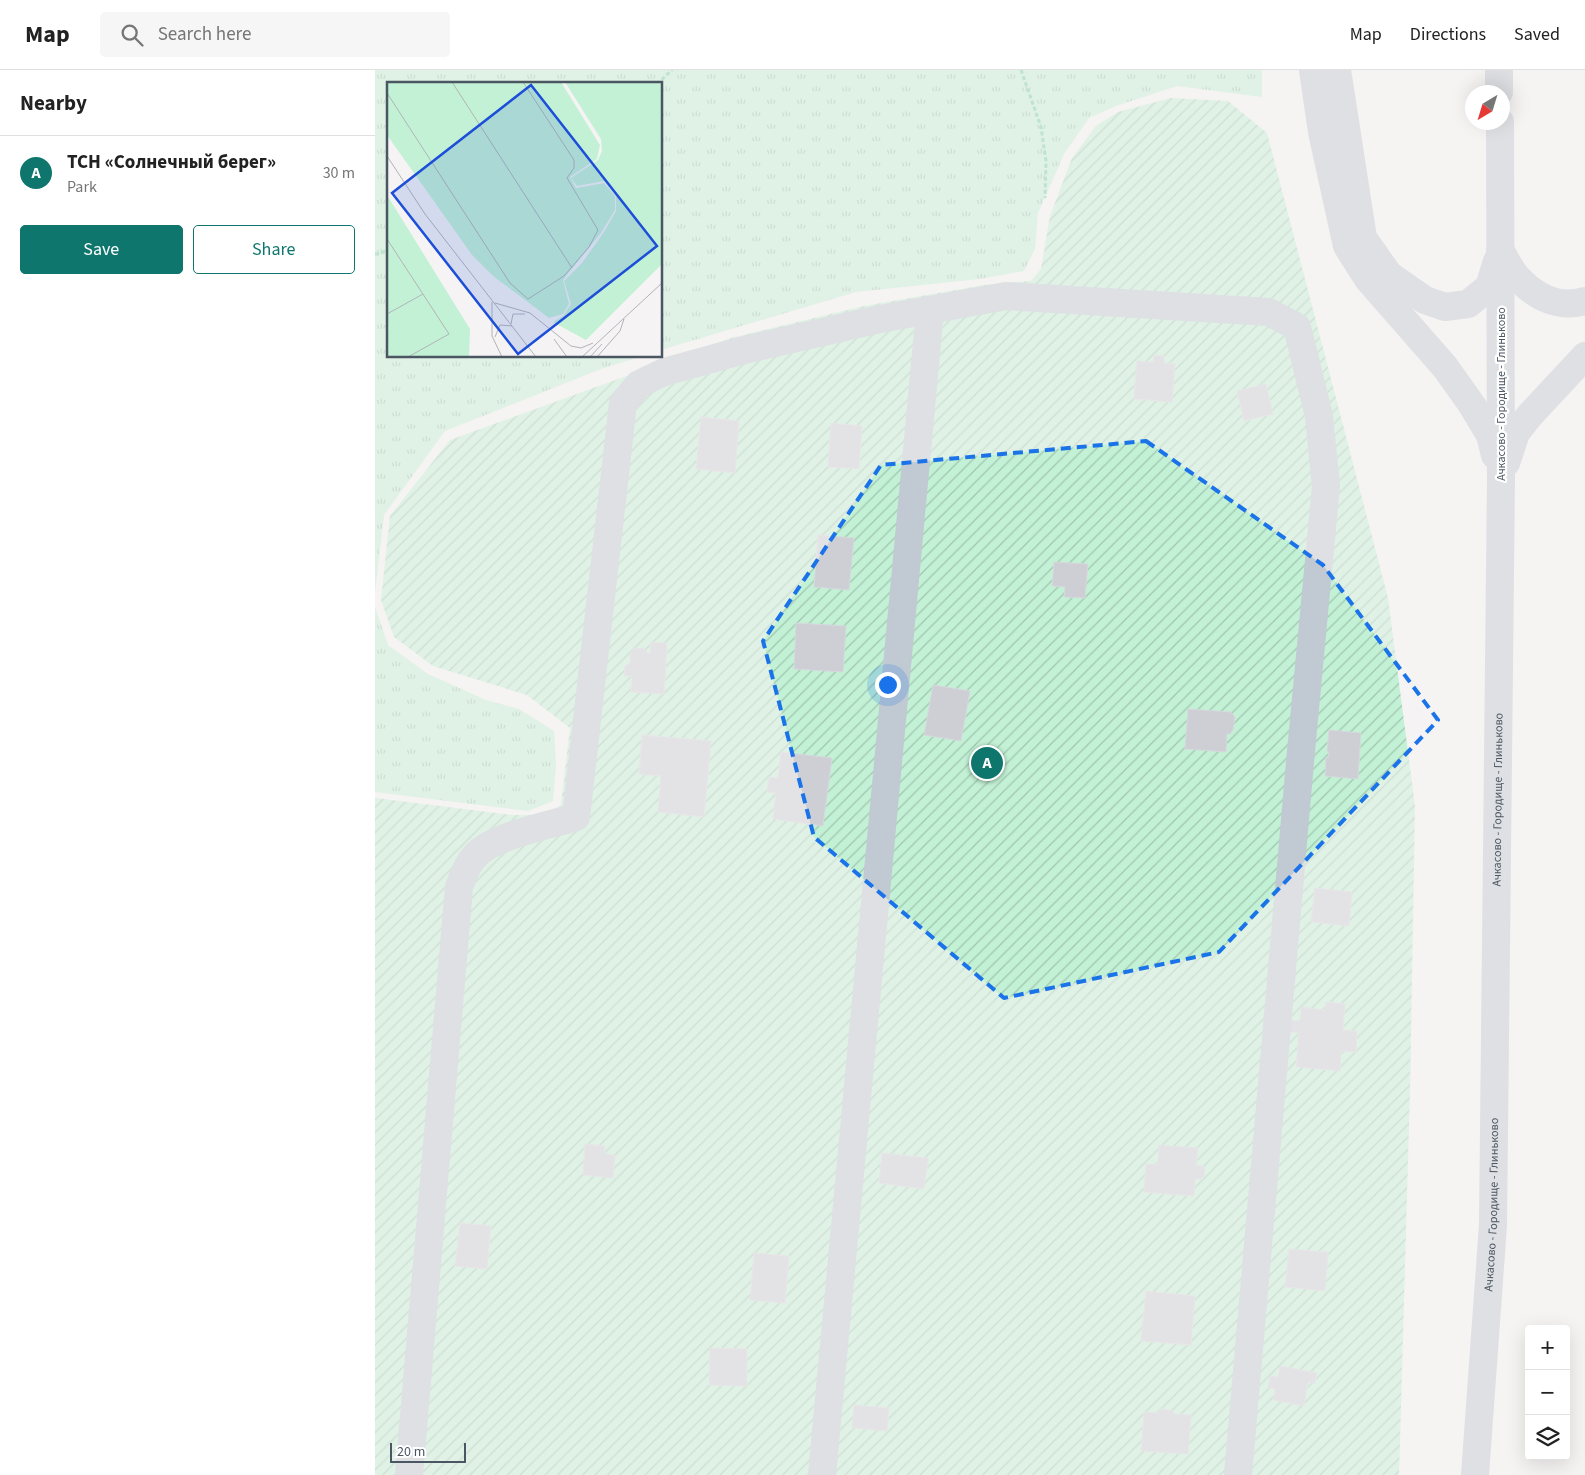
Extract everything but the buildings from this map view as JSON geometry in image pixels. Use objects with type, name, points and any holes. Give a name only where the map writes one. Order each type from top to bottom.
[{"type":"street","points":[[1313,70],[1322,132],[1347,246],[1367,280],[1445,368],[1473,405],[1490,435],[1501,478]]},
{"type":"street","points":[[1337,70],[1363,238],[1389,275],[1425,300],[1445,307],[1468,304],[1489,287],[1500,250]]},
{"type":"street","points":[[1499,70],[1499,85]]},
{"type":"street","name":"Ачкасово - Городище - Глиньково","points":[[1475,1475],[1493,1225],[1501,478],[1499,130]]},
{"type":"street","points":[[1500,250],[1516,276],[1539,297],[1564,304],[1585,301]]},
{"type":"street","points":[[409,1475],[459,886],[465,869],[477,854],[493,842],[577,817],[623,403],[639,384],[664,372],[748,349],[930,310],[1006,296],[1269,312],[1297,327],[1319,416],[1326,486],[1238,1475]]},
{"type":"street","points":[[821,1475],[930,310]]},
{"type":"street","points":[[1501,478],[1516,433],[1529,415],[1585,356]]},
{"type":"path","points":[[659,82],[672,70]]},
{"type":"path","points":[[1021,70],[1041,127],[1045,161],[1045,198]]},
{"type":"path","points":[[375,254],[380,254],[387,249]]},
{"type":"highlighted area","points":[[1146,441],[1323,565],[1438,720],[1219,952],[1004,998],[814,837],[763,641],[881,465]]},
{"type":"green space","points":[[375,70],[1262,70],[1262,97],[1177,86],[1116,106],[1089,118],[1064,154],[1038,213],[1035,249],[1024,271],[979,279],[856,292],[663,349],[663,82],[387,82],[387,358],[636,358],[601,369],[445,431],[384,515],[375,593]]},
{"type":"green space","points":[[1171,98],[1228,101],[1267,133],[1388,598],[1415,806],[1410,1091],[1399,1475],[375,1475],[375,798],[512,815],[547,815],[555,811],[561,804],[570,728],[527,695],[433,666],[394,637],[381,600],[390,516],[450,440],[731,338],[864,306],[984,285],[1031,281],[1041,269],[1050,216],[1072,158],[1096,126],[1118,112]]},
{"type":"green space","points":[[375,607],[388,645],[428,674],[486,700],[519,709],[554,731],[556,765],[553,801],[528,811],[375,792]]},
{"type":"place","name":"ТСН «Солнечный берег»","points":[[987,763]]}]
